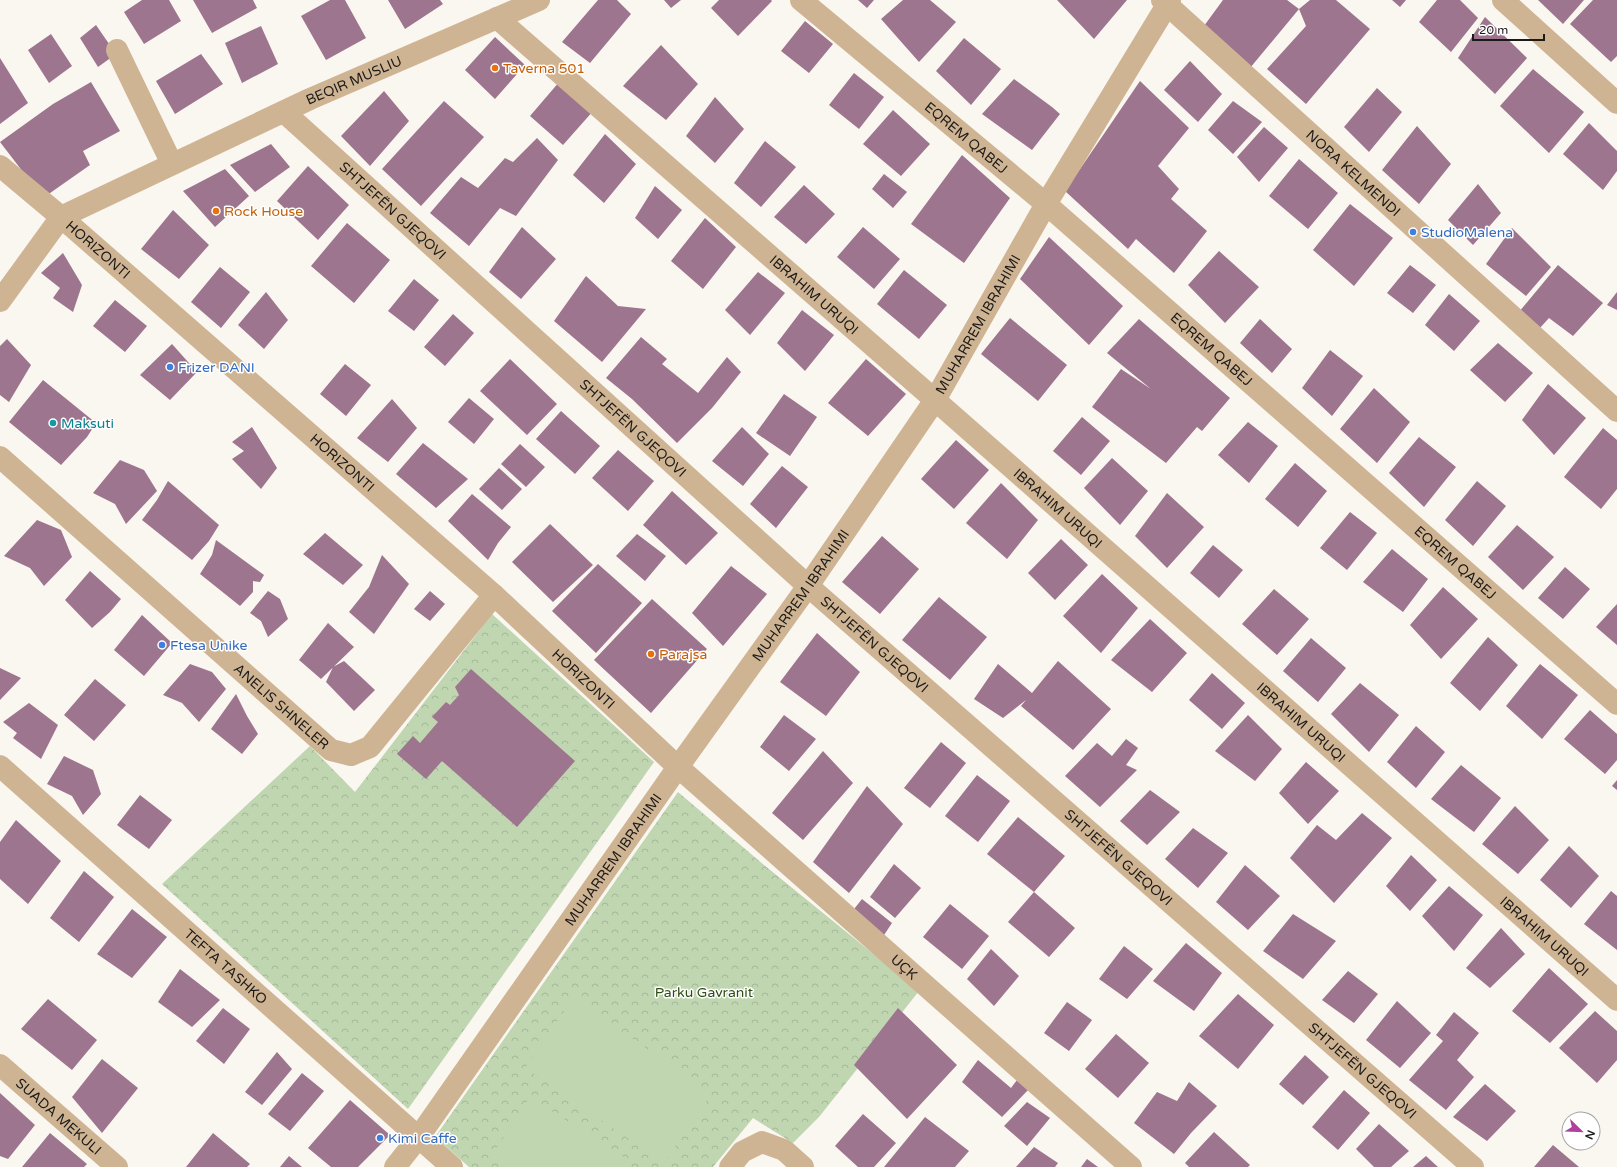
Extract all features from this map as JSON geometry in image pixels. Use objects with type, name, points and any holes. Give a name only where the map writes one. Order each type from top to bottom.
[{"type":"street","name":"BEQIR MUSLIU","points":[[0,301],[61,217],[284,112],[539,0]]},
{"type":"street","name":"EQREM QABEJ","points":[[801,0],[1046,204],[1617,704]]},
{"type":"street","points":[[1503,0],[1617,103]]},
{"type":"street","name":"MUHARREM IBRAHIMI","points":[[396,1167],[418,1138],[678,766],[808,586],[935,400],[1046,204],[1166,2]]},
{"type":"street","name":"NORA KELMENDI","points":[[1166,2],[1617,411]]},
{"type":"street","name":"IBRAHIM URUQI","points":[[497,18],[935,400],[1617,1000]]},
{"type":"street","points":[[117,50],[172,164]]},
{"type":"street","name":"SHTJEFËN GJEQOVI","points":[[284,112],[808,586],[1473,1167]]},
{"type":"street","name":"HORIZONTI","points":[[0,166],[61,217],[494,594],[678,766]]},
{"type":"street","name":"ANELIS SHNELER","points":[[0,457],[331,750],[351,755],[370,747],[494,594]]},
{"type":"street","name":"TEFTA TASHKO","points":[[0,766],[452,1167]]},
{"type":"street","name":"UÇK","points":[[678,766],[1131,1167]]},
{"type":"street","name":"SUADA MEKULI","points":[[0,1065],[117,1167]]},
{"type":"street","points":[[730,1167],[742,1152],[762,1142],[784,1150],[803,1167]]},
{"type":"green space","points":[[492,614],[654,762],[408,1109],[162,884],[310,746],[355,792]]},
{"type":"green space","name":"Parku Gavranit","points":[[678,792],[764,865],[919,991],[819,1117],[793,1143],[753,1118],[713,1167],[469,1167],[435,1137]]},
{"type":"green space","points":[[573,998],[712,1093],[664,1163],[525,1068]]},
{"type":"green space","points":[[530,1097],[631,1162],[627,1167],[504,1167],[490,1158]]},
{"type":"building","points":[[142,0],[169,0],[181,21],[144,44],[124,12]]},
{"type":"building","points":[[193,0],[253,0],[257,8],[212,33]]},
{"type":"building","points":[[330,0],[345,0],[366,38],[326,60],[301,16]]},
{"type":"building","points":[[388,0],[440,0],[443,4],[405,29]]},
{"type":"building","points":[[598,0],[617,0],[631,14],[590,63],[562,42]]},
{"type":"building","points":[[664,0],[681,0],[671,8]]},
{"type":"building","points":[[719,0],[772,1],[738,36],[711,8]]},
{"type":"building","points":[[858,0],[874,0],[867,8]]},
{"type":"building","points":[[903,0],[930,0],[956,22],[919,62],[881,19]]},
{"type":"building","points":[[1057,0],[1127,0],[1094,39]]},
{"type":"building","points":[[1223,0],[1287,0],[1299,9],[1250,68],[1201,30]]},
{"type":"building","points":[[1310,0],[1336,0],[1370,29],[1306,104],[1267,69],[1306,26],[1299,9]]},
{"type":"building","points":[[1392,0],[1406,0],[1400,7]]},
{"type":"building","points":[[1437,0],[1460,0],[1478,18],[1451,52],[1419,22]]},
{"type":"building","points":[[1538,0],[1584,0],[1563,24]]},
{"type":"building","points":[[1593,0],[1617,0],[1617,56],[1611,62],[1570,24]]},
{"type":"building","points":[[1485,17],[1527,58],[1495,94],[1458,58]]},
{"type":"building","points":[[805,21],[833,44],[809,73],[781,51]]},
{"type":"building","points":[[96,25],[116,54],[98,67],[80,38]]},
{"type":"building","points":[[261,26],[278,64],[242,83],[225,43]]},
{"type":"building","points":[[51,34],[72,66],[49,83],[28,50]]},
{"type":"building","name":"Taverna 501","points":[[495,37],[525,65],[495,99],[465,70]]},
{"type":"building","points":[[964,38],[1001,69],[971,105],[936,71]]},
{"type":"building","points":[[661,45],[698,84],[666,120],[623,86]]},
{"type":"building","points":[[201,54],[223,84],[175,114],[156,81]]},
{"type":"building","points":[[0,58],[28,103],[0,124]]},
{"type":"building","points":[[1190,61],[1222,94],[1198,122],[1164,90]]},
{"type":"building","points":[[1533,69],[1584,112],[1549,153],[1500,106]]},
{"type":"building","points":[[854,73],[884,97],[859,129],[829,105]]},
{"type":"building","points":[[1014,79],[1060,114],[1032,150],[982,114]]},
{"type":"building","points":[[560,81],[594,110],[563,145],[530,116]]},
{"type":"building","points":[[1140,81],[1189,128],[1158,166],[1179,189],[1171,199],[1207,231],[1174,273],[1136,239],[1128,249],[1065,191]]},
{"type":"building","points":[[91,82],[120,131],[83,151],[90,165],[43,198],[0,142],[53,104]]},
{"type":"building","points":[[1377,88],[1402,112],[1369,152],[1344,127]]},
{"type":"building","points":[[384,91],[409,121],[370,166],[341,136]]},
{"type":"building","points":[[715,97],[744,129],[715,163],[686,136]]},
{"type":"building","points":[[444,101],[484,137],[421,206],[382,169]]},
{"type":"building","points":[[1233,101],[1262,122],[1233,154],[1208,130]]},
{"type":"building","points":[[893,110],[930,144],[901,176],[863,144]]},
{"type":"building","points":[[1589,123],[1617,151],[1617,171],[1603,190],[1563,154]]},
{"type":"building","points":[[1417,126],[1451,164],[1419,204],[1382,170]]},
{"type":"building","points":[[1264,127],[1288,148],[1259,182],[1237,157]]},
{"type":"building","points":[[605,134],[636,164],[604,203],[573,175]]},
{"type":"building","points":[[537,138],[558,160],[516,216],[500,208],[469,246],[430,213],[461,177],[478,188],[505,158],[513,162]]},
{"type":"building","points":[[765,141],[796,167],[761,207],[734,183]]},
{"type":"building","points":[[271,144],[290,167],[255,192],[230,165]]},
{"type":"building","points":[[962,155],[1010,198],[964,263],[911,224]]},
{"type":"building","points":[[1299,159],[1338,193],[1308,229],[1269,196]]},
{"type":"building","points":[[308,166],[349,205],[318,240],[277,201]]},
{"type":"building","name":"Rock House","points":[[225,169],[249,196],[215,227],[183,191]]},
{"type":"building","points":[[884,174],[907,192],[893,208],[872,189]]},
{"type":"building","points":[[1478,184],[1501,213],[1473,245],[1448,220]]},
{"type":"building","points":[[804,185],[835,214],[806,244],[774,217]]},
{"type":"building","points":[[655,186],[682,210],[658,239],[635,218]]},
{"type":"building","points":[[1350,204],[1393,238],[1354,286],[1313,250]]},
{"type":"building","points":[[173,210],[209,245],[179,279],[141,249]]},
{"type":"building","points":[[705,218],[736,247],[703,289],[671,261]]},
{"type":"building","points":[[347,223],[390,260],[354,303],[311,266]]},
{"type":"building","points":[[522,227],[556,259],[521,299],[489,272]]},
{"type":"building","points":[[863,227],[900,259],[874,289],[837,257]]},
{"type":"building","points":[[1512,228],[1551,267],[1526,296],[1486,264]]},
{"type":"building","points":[[1049,237],[1123,306],[1089,345],[1020,279]]},
{"type":"building","points":[[1219,251],[1259,287],[1225,323],[1188,285]]},
{"type":"building","points":[[63,253],[82,285],[73,312],[53,298],[60,288],[41,273]]},
{"type":"building","points":[[1410,265],[1436,285],[1413,313],[1387,293]]},
{"type":"building","points":[[1558,265],[1603,303],[1573,336],[1549,318],[1539,329],[1519,312]]},
{"type":"building","points":[[220,267],[250,292],[221,328],[191,302]]},
{"type":"building","points":[[904,270],[947,305],[919,339],[877,304]]},
{"type":"building","points":[[758,272],[785,293],[750,335],[725,310]]},
{"type":"building","points":[[586,276],[618,306],[646,309],[602,362],[554,321]]},
{"type":"building","points":[[414,279],[439,300],[414,331],[388,311]]},
{"type":"building","points":[[266,292],[288,320],[264,349],[238,325]]},
{"type":"building","points":[[1617,292],[1617,310],[1607,305]]},
{"type":"building","points":[[1449,294],[1480,321],[1454,351],[1425,325]]},
{"type":"building","points":[[115,300],[147,326],[125,352],[93,326]]},
{"type":"building","points":[[802,310],[834,335],[805,371],[777,343]]},
{"type":"building","points":[[453,314],[474,333],[445,366],[424,347]]},
{"type":"building","points":[[1010,318],[1067,365],[1038,401],[981,354]]},
{"type":"building","points":[[1139,319],[1230,398],[1202,431],[1197,427],[1166,463],[1092,407],[1121,369],[1151,389],[1107,353]]},
{"type":"building","points":[[1260,319],[1292,349],[1272,373],[1240,343]]},
{"type":"building","points":[[641,337],[667,359],[662,364],[698,393],[727,357],[741,372],[712,408],[677,443],[632,399],[606,378]]},
{"type":"building","points":[[7,339],[31,365],[9,402],[0,395],[0,346]]},
{"type":"building","points":[[1498,343],[1533,373],[1505,402],[1470,370]]},
{"type":"building","points":[[172,344],[197,372],[170,400],[140,375]]},
{"type":"building","points":[[1330,350],[1363,376],[1332,416],[1302,388]]},
{"type":"building","points":[[510,359],[557,404],[527,435],[480,391]]},
{"type":"building","points":[[866,359],[906,394],[868,436],[828,403]]},
{"type":"building","points":[[345,364],[371,385],[346,416],[320,394]]},
{"type":"building","name":"Maksuti","points":[[43,380],[96,423],[87,437],[61,465],[9,422]]},
{"type":"building","points":[[1548,384],[1586,418],[1554,455],[1522,420]]},
{"type":"building","points":[[1374,388],[1410,422],[1377,463],[1340,429]]},
{"type":"building","points":[[784,394],[817,417],[790,456],[756,433]]},
{"type":"building","points":[[469,398],[494,419],[474,444],[448,422]]},
{"type":"building","points":[[392,399],[417,428],[388,462],[357,438]]},
{"type":"building","points":[[561,411],[600,446],[575,474],[536,439]]},
{"type":"building","points":[[1082,417],[1110,441],[1081,475],[1053,451]]},
{"type":"building","points":[[1248,422],[1278,446],[1249,483],[1218,455]]},
{"type":"building","points":[[252,427],[277,468],[261,489],[232,459],[244,451],[232,442]]},
{"type":"building","points":[[742,427],[769,454],[743,486],[712,461]]},
{"type":"building","points":[[1603,428],[1617,440],[1617,489],[1601,509],[1564,477]]},
{"type":"building","points":[[1419,437],[1456,467],[1424,507],[1389,473]]},
{"type":"building","points":[[956,440],[989,470],[954,509],[921,479]]},
{"type":"building","points":[[423,443],[468,479],[436,508],[396,474]]},
{"type":"building","points":[[520,444],[545,467],[526,487],[501,464]]},
{"type":"building","points":[[618,450],[654,481],[628,511],[592,478]]},
{"type":"building","points":[[1112,458],[1148,491],[1120,525],[1084,488]]},
{"type":"building","points":[[120,460],[144,470],[157,491],[126,524],[115,504],[93,493]]},
{"type":"building","points":[[1295,463],[1327,491],[1298,527],[1265,499]]},
{"type":"building","points":[[782,466],[808,487],[776,528],[750,504]]},
{"type":"building","points":[[499,468],[522,489],[502,510],[479,489]]},
{"type":"building","points":[[168,481],[219,525],[209,541],[192,560],[142,520],[157,500]]},
{"type":"building","points":[[1477,481],[1506,506],[1473,546],[1445,520]]},
{"type":"building","points":[[1001,483],[1038,520],[1007,559],[966,523]]},
{"type":"building","points":[[672,491],[718,533],[686,565],[643,525]]},
{"type":"building","points":[[1167,493],[1204,527],[1167,568],[1135,536]]},
{"type":"building","points":[[472,494],[511,527],[498,543],[488,560],[448,521]]},
{"type":"building","points":[[1350,512],[1377,533],[1347,570],[1320,548]]},
{"type":"building","points":[[37,520],[61,530],[72,557],[44,586],[30,568],[4,556]]},
{"type":"building","points":[[550,524],[593,565],[553,602],[512,562]]},
{"type":"building","points":[[1517,525],[1554,557],[1523,590],[1488,557]]},
{"type":"building","points":[[325,533],[363,565],[343,585],[303,554]]},
{"type":"building","points":[[637,534],[666,556],[645,581],[616,556]]},
{"type":"building","points":[[882,536],[919,569],[880,614],[842,582]]},
{"type":"building","points":[[1061,539],[1088,565],[1055,600],[1028,573]]},
{"type":"building","points":[[216,540],[264,575],[260,582],[253,581],[253,592],[240,606],[200,574],[212,555]]},
{"type":"building","points":[[1213,545],[1243,570],[1219,598],[1190,573]]},
{"type":"building","points":[[1392,549],[1428,579],[1403,612],[1363,582]]},
{"type":"building","points":[[382,555],[409,584],[374,634],[349,612],[369,587]]},
{"type":"building","points":[[598,564],[642,603],[596,653],[552,611]]},
{"type":"building","points":[[731,566],[767,594],[723,646],[692,613]]},
{"type":"building","points":[[1565,567],[1590,589],[1563,619],[1538,598]]},
{"type":"building","points":[[90,571],[121,599],[110,612],[92,628],[65,600]]},
{"type":"building","points":[[1102,574],[1138,608],[1101,653],[1063,616]]},
{"type":"building","points":[[1443,587],[1478,619],[1441,659],[1410,625]]},
{"type":"building","points":[[1274,589],[1309,619],[1277,655],[1242,624]]},
{"type":"building","points":[[268,591],[280,599],[288,619],[268,637],[261,621],[250,613]]},
{"type":"building","points":[[430,591],[445,604],[430,621],[414,609]]},
{"type":"building","points":[[939,597],[987,637],[950,680],[902,640]]},
{"type":"building","name":"Parajsa","points":[[652,599],[707,649],[651,713],[594,660]]},
{"type":"building","points":[[1617,604],[1617,645],[1596,627]]},
{"type":"building","points":[[142,615],[172,643],[144,676],[114,650]]},
{"type":"building","points":[[1150,619],[1187,653],[1152,692],[1111,660]]},
{"type":"building","points":[[328,623],[354,647],[321,679],[299,660]]},
{"type":"building","points":[[817,633],[860,672],[826,716],[780,682]]},
{"type":"building","points":[[1488,637],[1518,665],[1480,711],[1450,683]]},
{"type":"building","points":[[1311,638],[1346,668],[1318,702],[1283,671]]},
{"type":"building","points":[[344,661],[375,690],[354,711],[326,682],[333,667]]},
{"type":"building","points":[[1058,661],[1111,709],[1073,750],[1021,706],[1026,700],[1003,718],[974,699],[998,664],[1032,693]]},
{"type":"building","points":[[190,664],[212,672],[226,689],[199,722],[182,703],[163,695]]},
{"type":"building","points":[[1540,664],[1578,695],[1542,739],[1506,706]]},
{"type":"building","points":[[0,668],[21,678],[0,700]]},
{"type":"building","points":[[471,669],[575,761],[517,827],[442,761],[426,779],[397,754],[413,736],[420,743],[438,722],[432,717],[446,702],[450,705],[459,695],[455,687]]},
{"type":"building","points":[[1212,673],[1245,703],[1222,729],[1189,700]]},
{"type":"building","points":[[95,679],[126,705],[94,741],[64,715]]},
{"type":"building","points":[[1360,683],[1399,715],[1369,752],[1331,714]]},
{"type":"building","points":[[236,694],[258,734],[242,754],[211,729]]},
{"type":"building","points":[[29,703],[58,725],[41,759],[13,738],[17,733],[3,722]]},
{"type":"building","points":[[1590,710],[1617,734],[1617,760],[1605,774],[1564,739]]},
{"type":"building","points":[[784,715],[816,739],[789,771],[760,747]]},
{"type":"building","points":[[1248,715],[1282,749],[1255,781],[1215,751]]},
{"type":"building","points":[[1416,726],[1445,752],[1416,788],[1387,762]]},
{"type":"building","points":[[1126,739],[1138,748],[1126,765],[1137,770],[1100,807],[1065,776],[1097,743],[1112,756]]},
{"type":"building","points":[[941,742],[966,763],[930,808],[904,788]]},
{"type":"building","points":[[823,751],[853,783],[803,840],[772,813]]},
{"type":"building","points":[[64,756],[93,770],[101,794],[83,815],[72,796],[47,784]]},
{"type":"building","points":[[1306,762],[1339,791],[1308,824],[1279,793]]},
{"type":"building","points":[[1461,765],[1501,798],[1474,832],[1431,799]]},
{"type":"building","points":[[977,775],[1010,801],[978,842],[945,816]]},
{"type":"building","points":[[1617,780],[1617,790],[1612,786]]},
{"type":"building","points":[[867,786],[903,824],[849,893],[813,862]]},
{"type":"building","points":[[1150,790],[1180,812],[1147,845],[1120,821]]},
{"type":"building","points":[[140,795],[172,820],[149,849],[117,825]]},
{"type":"building","points":[[1515,806],[1549,840],[1518,874],[1482,844]]},
{"type":"building","points":[[1362,813],[1392,838],[1334,903],[1290,858],[1317,825],[1336,840]]},
{"type":"building","points":[[1018,817],[1065,856],[1034,892],[987,854]]},
{"type":"building","points":[[16,820],[61,861],[28,904],[0,879],[0,842]]},
{"type":"building","points":[[1193,828],[1228,853],[1198,888],[1165,859]]},
{"type":"building","points":[[1569,846],[1599,876],[1571,908],[1540,880]]},
{"type":"building","points":[[1411,855],[1437,880],[1410,911],[1386,886]]},
{"type":"building","points":[[894,864],[921,888],[895,918],[870,897]]},
{"type":"building","points":[[1245,865],[1280,896],[1248,930],[1216,902]]},
{"type":"building","points":[[84,871],[114,897],[79,942],[50,918]]},
{"type":"building","points":[[1449,886],[1483,915],[1454,951],[1422,916]]},
{"type":"building","points":[[1611,891],[1617,896],[1617,950],[1584,924]]},
{"type":"building","points":[[1034,892],[1075,928],[1049,957],[1008,922]]},
{"type":"building","points":[[862,899],[892,923],[882,938],[851,913]]},
{"type":"building","points":[[950,904],[989,936],[962,969],[923,937]]},
{"type":"building","points":[[132,909],[167,937],[132,978],[97,954]]},
{"type":"building","points":[[1293,914],[1336,941],[1303,979],[1263,951]]},
{"type":"building","points":[[1501,928],[1525,954],[1490,988],[1466,968]]},
{"type":"building","points":[[1186,943],[1222,973],[1194,1011],[1153,981]]},
{"type":"building","points":[[1124,946],[1153,969],[1127,999],[1099,979]]},
{"type":"building","points":[[991,949],[1019,976],[994,1006],[967,979]]},
{"type":"building","points":[[1549,968],[1588,1004],[1550,1043],[1512,1011]]},
{"type":"building","points":[[180,969],[220,1000],[192,1027],[158,1002]]},
{"type":"building","points":[[1348,971],[1378,994],[1354,1023],[1322,1000]]},
{"type":"building","points":[[1238,994],[1274,1025],[1238,1069],[1199,1036]]},
{"type":"building","points":[[48,999],[97,1040],[72,1070],[21,1029]]},
{"type":"building","points":[[1397,1001],[1431,1033],[1400,1068],[1366,1040]]},
{"type":"building","points":[[1067,1002],[1092,1020],[1069,1051],[1044,1033]]},
{"type":"building","points":[[223,1008],[250,1029],[224,1064],[196,1041]]},
{"type":"building","points":[[898,1008],[957,1065],[907,1119],[854,1065]]},
{"type":"building","points":[[1595,1011],[1617,1031],[1617,1060],[1597,1083],[1559,1048]]},
{"type":"building","points":[[1454,1012],[1479,1033],[1457,1060],[1474,1077],[1446,1110],[1409,1080],[1443,1041],[1436,1035]]},
{"type":"building","points":[[1116,1034],[1149,1063],[1118,1098],[1085,1069]]},
{"type":"building","points":[[277,1052],[292,1069],[262,1105],[245,1092]]},
{"type":"building","points":[[1305,1055],[1329,1077],[1303,1105],[1279,1084]]},
{"type":"building","points":[[102,1059],[138,1088],[102,1133],[72,1097]]},
{"type":"building","points":[[978,1060],[1011,1088],[1017,1080],[1029,1089],[1002,1117],[962,1082]]},
{"type":"building","points":[[302,1073],[324,1091],[290,1131],[268,1114]]},
{"type":"building","points":[[1189,1082],[1217,1106],[1191,1133],[1174,1154],[1134,1123],[1157,1092],[1177,1101]]},
{"type":"building","points":[[1485,1084],[1516,1111],[1487,1141],[1453,1117]]},
{"type":"building","points":[[1344,1090],[1370,1113],[1338,1150],[1312,1127]]},
{"type":"building","points":[[0,1093],[35,1125],[8,1159],[0,1156]]},
{"type":"building","points":[[350,1100],[390,1135],[358,1167],[331,1167],[308,1148]]},
{"type":"building","points":[[1027,1102],[1050,1118],[1027,1146],[1004,1126]]},
{"type":"building","points":[[863,1114],[896,1143],[874,1167],[858,1167],[835,1146]]},
{"type":"building","points":[[925,1117],[969,1151],[955,1167],[884,1167]]},
{"type":"building","points":[[1379,1124],[1409,1151],[1391,1167],[1374,1167],[1356,1149]]},
{"type":"building","points":[[1214,1132],[1250,1165],[1248,1167],[1189,1167],[1185,1163]]},
{"type":"building","points":[[50,1133],[87,1164],[84,1167],[22,1167]]},
{"type":"building","points":[[213,1133],[250,1164],[247,1167],[186,1167]]},
{"type":"building","points":[[1553,1145],[1579,1167],[1534,1167]]},
{"type":"building","points":[[1034,1147],[1058,1163],[1055,1167],[1016,1167]]},
{"type":"building","points":[[289,1156],[302,1167],[280,1167]]},
{"type":"building","points":[[1426,1156],[1438,1167],[1413,1167]]},
{"type":"building","points":[[1087,1159],[1098,1167],[1081,1167]]},
{"type":"place","name":"Taverna 501","points":[[495,68]]},
{"type":"place","name":"Rock House","points":[[216,211]]},
{"type":"place","name":"StudioMalena","points":[[1413,232]]},
{"type":"place","name":"Frizer DANI","points":[[170,367]]},
{"type":"place","name":"Maksuti","points":[[53,423]]},
{"type":"place","name":"Ftesa Unike","points":[[162,645]]},
{"type":"place","name":"Parajsa","points":[[651,654]]},
{"type":"place","name":"Kimi Caffe","points":[[380,1138]]}]
